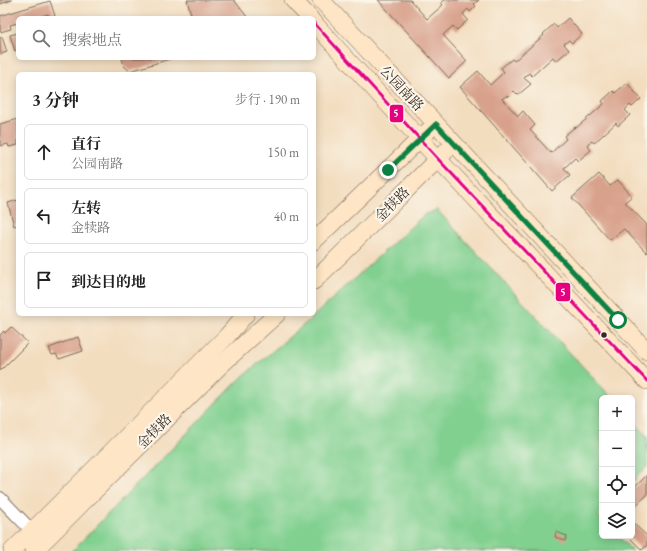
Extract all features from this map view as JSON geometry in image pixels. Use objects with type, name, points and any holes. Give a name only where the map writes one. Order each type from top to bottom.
[{"type":"main road","points":[[293,0],[308,16]]},
{"type":"main road","name":"公园南路","points":[[321,0],[647,350]]},
{"type":"main road","name":"公园南路","points":[[316,25],[438,159],[647,381]]},
{"type":"main road","name":"金犊路","points":[[316,239],[419,138],[436,124]]},
{"type":"main road","name":"金犊路","points":[[316,279],[453,143]]},
{"type":"main road","name":"金犊路","points":[[12,551],[227,336],[244,316]]},
{"type":"main road","name":"金犊路","points":[[34,551],[221,365],[275,316]]},
{"type":"street","points":[[0,498],[32,531]]},
{"type":"green space","points":[[437,210],[609,395],[599,395],[599,539],[621,539],[633,551],[72,551],[242,377],[314,316],[316,316],[316,314],[425,214]]},
{"type":"green space","points":[[635,423],[647,436],[647,467],[635,479]]},
{"type":"building","points":[[0,0],[12,0],[0,4]]},
{"type":"building","points":[[187,0],[234,0],[246,16],[191,16]]},
{"type":"building","points":[[378,0],[410,0],[427,19],[443,5],[441,3],[445,0],[479,0],[474,4],[476,6],[470,12],[468,9],[463,14],[468,20],[457,30],[453,26],[443,35],[467,61],[449,78]]},
{"type":"building","points":[[50,1],[55,16],[49,16],[48,14],[42,16],[16,16],[16,24],[10,25],[11,29],[0,32],[0,16]]},
{"type":"building","points":[[568,18],[582,34],[572,43],[569,40],[564,44],[569,50],[556,61],[553,57],[532,76],[529,73],[524,78],[531,84],[518,95],[514,91],[508,97],[506,96],[502,99],[518,116],[523,111],[535,125],[530,130],[551,153],[566,139],[564,136],[575,127],[576,128],[604,104],[602,101],[613,91],[615,93],[627,83],[641,99],[632,107],[630,105],[625,110],[630,115],[618,126],[616,123],[594,143],[592,141],[587,145],[591,150],[578,161],[575,158],[564,168],[570,175],[552,191],[460,87],[478,71],[490,85],[504,72],[501,68],[512,59],[514,61],[544,35],[543,34],[554,24],[557,28]]},
{"type":"building","points":[[16,34],[15,51],[10,35]]},
{"type":"building","points":[[2,37],[7,52],[1,54],[0,38]]},
{"type":"building","points":[[122,60],[166,60],[130,71],[124,66]]},
{"type":"building","points":[[16,120],[16,145],[9,147],[8,144],[0,146],[0,124]]},
{"type":"building","points":[[599,174],[610,186],[618,180],[632,196],[625,202],[647,225],[647,253],[624,229],[610,240],[572,198]]},
{"type":"building","points":[[16,201],[16,226],[14,226],[8,203]]},
{"type":"building","points":[[11,327],[28,343],[0,371],[0,335],[4,331],[5,333]]},
{"type":"building","points":[[78,337],[83,351],[59,359],[56,354],[52,355],[49,348]]},
{"type":"building","points":[[647,475],[647,495],[635,506],[635,503],[635,487]]},
{"type":"building","points":[[635,525],[647,536],[647,545],[642,550],[631,539],[635,539]]},
{"type":"building","points":[[556,532],[567,536],[565,541],[555,537]]},
{"type":"transit line","name":"5","points":[[316,25],[438,159],[647,381]]},
{"type":"route","points":[[388,170],[419,138],[436,124],[618,320]]}]
